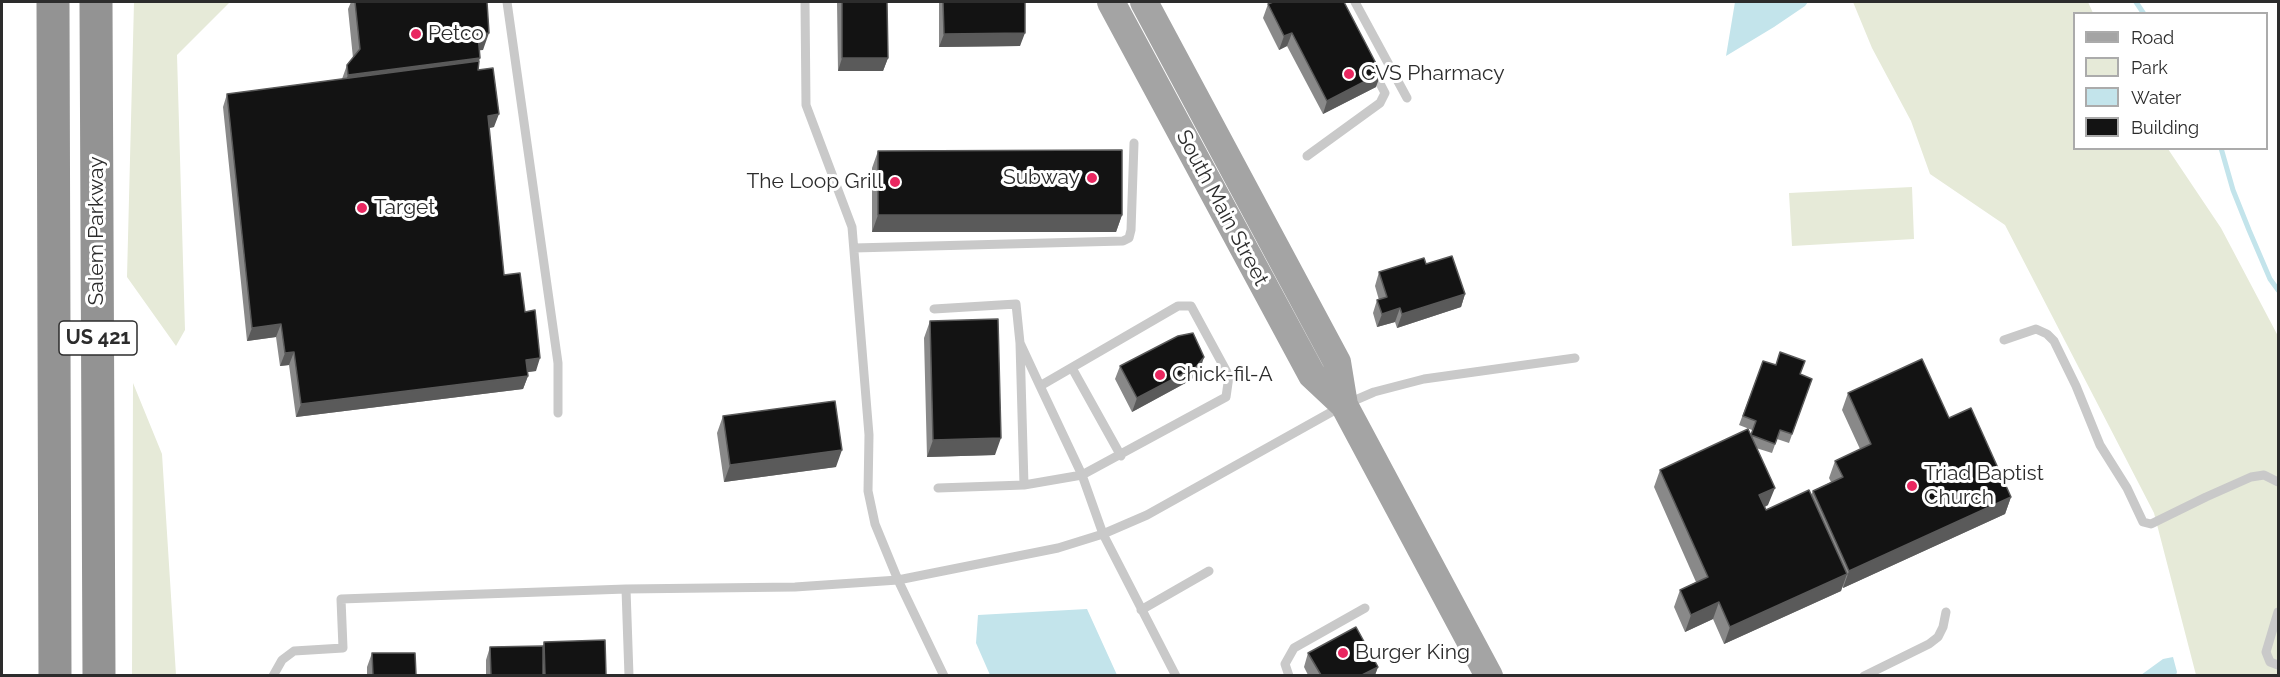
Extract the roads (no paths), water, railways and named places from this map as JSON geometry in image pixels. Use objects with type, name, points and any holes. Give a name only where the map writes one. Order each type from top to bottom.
[{"type":"highway","name":"Salem Parkway","points":[[52,2],[55,675]]},
{"type":"highway","name":"Salem Parkway","points":[[96,2],[99,675]]},
{"type":"main road","name":"South Main Street","points":[[1111,2],[1312,375],[1344,405],[1490,675]]},
{"type":"main road","name":"South Main Street","points":[[1144,2],[1337,362],[1344,405]]},
{"type":"lane","points":[[507,2],[558,363],[558,413]]},
{"type":"lane","points":[[805,2],[806,105],[852,227],[869,435],[868,491],[875,524],[898,580],[944,675]]},
{"type":"lane","points":[[1355,2],[1407,98]]},
{"type":"lane","points":[[1307,156],[1380,103],[1385,93],[1369,62]]},
{"type":"lane","points":[[854,249],[1123,242],[1129,238],[1131,230],[1134,143]]},
{"type":"lane","points":[[934,309],[1016,304],[1020,343],[1024,485]]},
{"type":"lane","points":[[938,488],[1024,485],[1082,475],[1226,398],[1229,376],[1191,306],[1178,306],[1040,386]]},
{"type":"lane","points":[[2004,340],[2036,329],[2047,334],[2054,341],[2076,386],[2100,445],[2127,488],[2143,522],[2151,525],[2251,477],[2264,475],[2278,482]]},
{"type":"lane","points":[[1020,343],[1082,475],[1103,534],[1176,675]]},
{"type":"lane","points":[[273,675],[282,660],[294,651],[342,648],[341,599],[626,589],[795,587],[898,580],[1058,548],[1103,534],[1147,515],[1344,405],[1374,392],[1424,379],[1575,358]]},
{"type":"lane","points":[[1072,368],[1121,456]]},
{"type":"lane","points":[[1142,610],[1209,571]]},
{"type":"lane","points":[[626,589],[629,675]]},
{"type":"lane","points":[[1289,675],[1285,664],[1294,648],[1365,608]]},
{"type":"lane","points":[[1864,675],[1929,644],[1938,637],[1946,612]]},
{"type":"lane","points":[[2278,612],[2266,652],[2270,662],[2278,665]]},
{"type":"water","points":[[1735,2],[1808,2],[1774,27],[1726,56]]},
{"type":"water","points":[[1087,609],[1117,675],[990,675],[976,643],[978,615]]},
{"type":"water","points":[[2173,657],[2176,675],[2141,675],[2163,659]]},
{"type":"waterway","points":[[2136,2],[2143,12]]},
{"type":"waterway","points":[[2222,150],[2233,190],[2249,230],[2270,279],[2278,290]]},
{"type":"place","name":"Petco","points":[[416,34]]},
{"type":"place","name":"CVS Pharmacy","points":[[1349,74]]},
{"type":"place","name":"Subway","points":[[1092,178]]},
{"type":"place","name":"The Loop Grill","points":[[895,182]]},
{"type":"place","name":"Target","points":[[362,208]]},
{"type":"place","name":"Chick-fil-A","points":[[1160,375]]},
{"type":"place","name":"Triad Baptist Church","points":[[1912,486]]},
{"type":"place","name":"Burger King","points":[[1343,653]]}]
